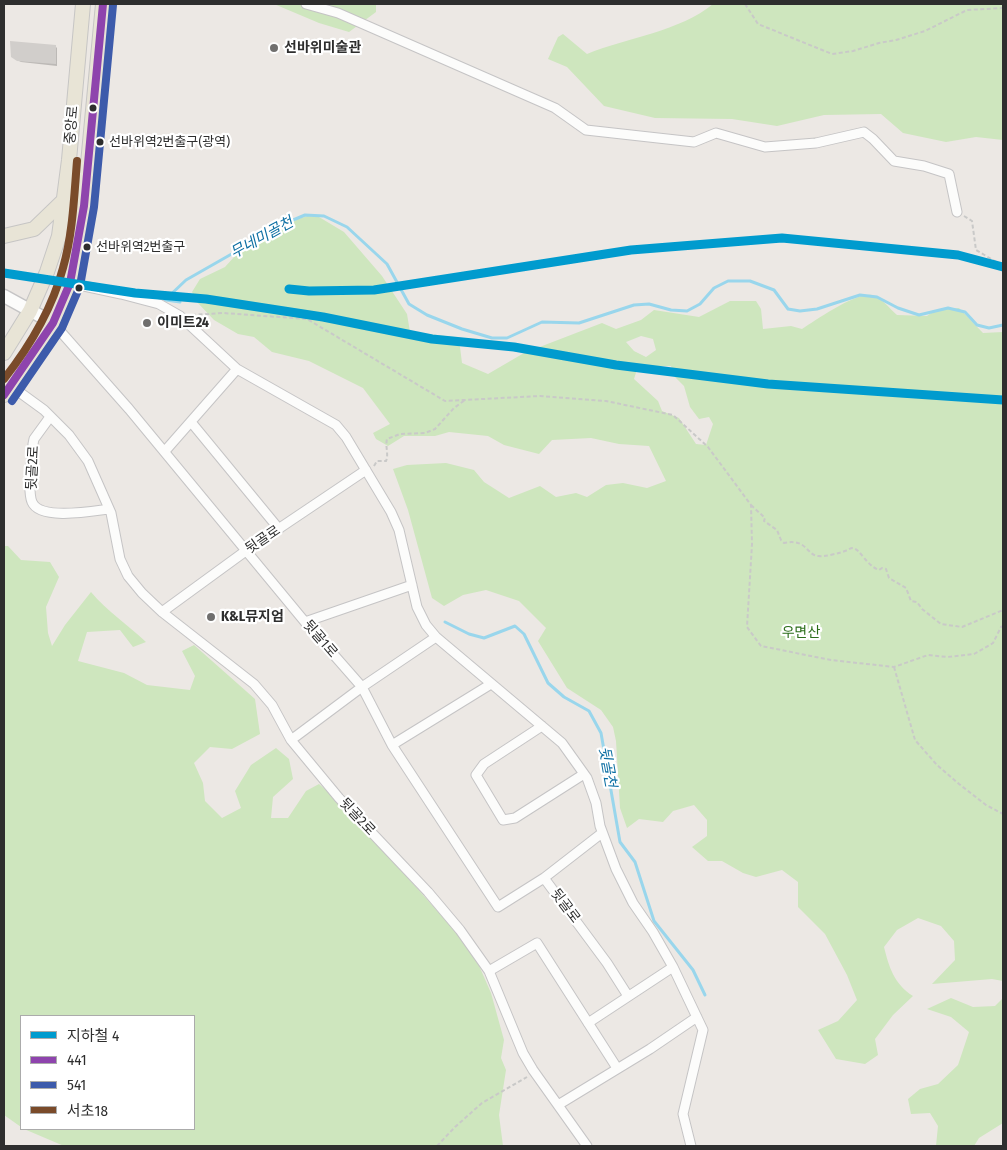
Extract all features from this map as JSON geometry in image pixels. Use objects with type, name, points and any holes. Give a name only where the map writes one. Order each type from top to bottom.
[{"type":"main road","name":"중앙로","points":[[4,353],[30,310],[60,236],[83,4]]},
{"type":"main road","name":"중앙로","points":[[7,391],[53,323],[70,283],[84,206],[103,4]]},
{"type":"main road","points":[[4,236],[34,229],[64,200]]},
{"type":"street","points":[[306,4],[338,13],[555,108],[586,130],[694,142],[716,133],[765,147],[816,143],[864,132],[894,161],[924,166],[948,174],[957,212]]},
{"type":"street","points":[[70,283],[159,304],[180,316],[237,369],[336,425],[346,437],[391,512],[399,530],[417,607],[426,625],[436,637],[562,743],[587,778],[596,802],[602,832],[616,868],[633,903],[653,932],[673,967],[703,1030],[683,1114],[691,1146]]},
{"type":"street","points":[[4,296],[53,323]]},
{"type":"street","name":"뒷골1로","points":[[53,323],[164,451],[305,622],[362,687],[392,745],[498,907],[544,878]]},
{"type":"street","points":[[164,451],[237,369]]},
{"type":"street","name":"뒷골2로","points":[[7,391],[50,417],[69,435],[88,461],[109,509],[120,558],[128,576],[142,593],[162,612],[254,684],[272,705],[292,740],[339,798],[441,907],[460,930],[489,970],[523,1053],[587,1146]]},
{"type":"street","name":"뒷골2로","points":[[50,417],[34,439],[30,490],[32,503],[40,510],[48,512],[84,513],[109,509]]},
{"type":"street","points":[[190,422],[279,529]]},
{"type":"street","name":"뒷골로","points":[[162,612],[247,550],[367,472]]},
{"type":"street","points":[[305,622],[412,585]]},
{"type":"street","points":[[292,740],[362,687],[436,637]]},
{"type":"street","points":[[392,745],[491,684]]},
{"type":"street","points":[[542,726],[484,764],[476,775],[503,820],[515,818],[584,774]]},
{"type":"street","name":"뒷골로","points":[[602,832],[544,878],[607,963],[628,996]]},
{"type":"street","points":[[489,970],[537,943],[617,1068]]},
{"type":"street","points":[[588,1023],[673,967]]},
{"type":"street","points":[[558,1105],[697,1018]]},
{"type":"path","points":[[745,4],[758,24],[832,54],[853,51],[925,31],[967,10],[1003,8]]},
{"type":"path","points":[[957,212],[972,221],[976,250],[1003,266]]},
{"type":"path","points":[[180,316],[223,314],[307,319],[445,401],[540,396],[606,402],[673,415],[708,448],[751,505],[765,518],[764,521],[777,530],[784,543],[797,542],[808,548],[811,553],[819,556],[836,554],[851,548],[857,550],[870,566],[879,570],[882,568],[886,569],[888,578],[906,588],[911,601],[917,602],[922,609],[941,624],[964,627],[1003,610]]},
{"type":"path","points":[[367,472],[378,461],[386,461],[388,457],[385,444],[386,439],[400,434],[425,432],[435,429],[444,418],[465,400]]},
{"type":"path","points":[[751,505],[752,544],[747,627],[762,646],[832,660],[894,667],[928,655],[947,657],[974,654],[993,643],[1000,627],[1003,626]]},
{"type":"path","points":[[894,667],[915,740],[937,765],[959,784],[986,805],[1003,814]]},
{"type":"path","points":[[438,1146],[482,1102],[524,1078],[537,1075]]},
{"type":"green space","points":[[274,4],[376,4],[376,12],[349,32],[319,23]]},
{"type":"green space","points":[[713,4],[1003,4],[1003,140],[976,137],[946,142],[903,133],[881,114],[824,115],[777,126],[732,119],[655,118],[604,106],[567,67],[548,59],[558,37],[563,34],[587,54],[685,21]]},
{"type":"green space","name":"우면산","points":[[314,214],[344,232],[382,276],[407,314],[410,332],[455,337],[460,347],[462,363],[488,374],[524,353],[602,323],[616,329],[641,320],[654,310],[699,317],[730,301],[756,301],[761,309],[763,329],[791,326],[802,329],[847,302],[865,295],[872,295],[882,301],[897,315],[927,316],[935,310],[959,308],[983,333],[1003,332],[1003,981],[992,979],[932,984],[955,960],[954,941],[941,926],[918,918],[897,930],[884,947],[893,974],[901,986],[913,996],[893,1015],[875,1039],[878,1055],[865,1064],[836,1059],[818,1030],[838,1021],[857,1000],[847,975],[825,934],[798,907],[798,882],[782,870],[756,877],[743,873],[722,861],[708,861],[692,847],[707,836],[707,820],[694,805],[673,811],[663,822],[639,819],[627,828],[620,808],[616,741],[613,727],[601,710],[567,688],[538,641],[546,628],[519,601],[486,590],[463,595],[444,606],[432,598],[408,510],[393,469],[407,465],[446,463],[474,470],[484,482],[509,498],[540,486],[556,497],[576,493],[587,497],[606,485],[623,483],[647,488],[666,481],[649,446],[619,444],[591,438],[552,440],[539,454],[504,445],[488,436],[449,432],[435,436],[404,436],[388,446],[376,439],[373,433],[390,424],[363,388],[309,361],[272,352],[254,337],[238,334],[214,320],[197,302],[192,292],[200,279],[225,267],[243,247],[284,228],[298,219]],"holes":[[[641,336],[653,339],[656,350],[646,357],[634,351],[626,342]],[[638,366],[671,366],[675,377],[684,386],[690,407],[699,419],[709,417],[713,424],[706,445],[696,444],[679,418],[662,411],[658,401],[634,379]]]},
{"type":"green space","points":[[4,546],[8,546],[21,560],[50,562],[59,577],[46,607],[48,633],[52,646],[65,625],[91,592],[146,642],[133,647],[120,630],[87,632],[78,661],[124,673],[147,685],[190,690],[195,676],[182,651],[194,645],[255,699],[260,734],[232,749],[210,747],[194,763],[203,783],[205,801],[222,818],[241,808],[235,791],[251,765],[276,748],[289,759],[293,779],[273,797],[271,818],[288,818],[306,791],[319,784],[343,805],[474,954],[491,993],[504,1040],[501,1058],[506,1070],[499,1115],[503,1146],[64,1146],[26,1130],[195,1130],[195,1015],[20,1015],[20,1126],[4,1115]]},
{"type":"green space","points":[[951,998],[973,1007],[995,1006],[1003,998],[1003,1123],[979,1138],[974,1146],[936,1146],[938,1126],[930,1113],[911,1114],[908,1099],[920,1089],[938,1084],[958,1065],[969,1032],[951,1017],[927,1009]]},
{"type":"building","points":[[10,41],[56,45],[56,64],[17,61],[11,57]]},
{"type":"waterway","name":"무네미골천","points":[[165,300],[186,280],[286,223],[305,215],[324,216],[347,227],[387,264],[409,304],[427,315],[462,329],[492,338],[507,338],[542,322],[579,323],[634,305],[649,304],[671,310],[687,311],[700,304],[714,288],[728,281],[750,281],[774,290],[788,309],[800,311],[817,309],[860,295],[877,297],[898,308],[919,315],[948,308],[965,312],[977,325],[989,328],[1003,325]]},
{"type":"waterway","name":"뒷골천","points":[[166,300],[180,302]]},
{"type":"waterway","name":"뒷골천","points":[[445,622],[469,634],[484,638],[515,626],[524,634],[548,683],[564,697],[589,711],[601,733],[620,842],[635,862],[654,921],[693,970],[705,995]]},
{"type":"metro line","name":"4","points":[[289,289],[309,291],[374,290],[631,250],[782,238],[958,255],[1003,267]]},
{"type":"metro line","name":"4","points":[[4,273],[135,293],[206,299],[323,317],[432,339],[514,347],[616,365],[768,384],[1003,400]]},
{"type":"transit line","name":"441","points":[[4,395],[53,323],[70,283],[84,206],[103,4]]},
{"type":"transit line","name":"541","points":[[12,401],[62,328],[80,286],[94,207],[113,5]]},
{"type":"transit line","name":"서초18","points":[[4,379],[23,354],[53,298],[66,255],[71,228],[77,161]]},
{"type":"place","name":"선바위미술관","points":[[274,48]]},
{"type":"place","name":"선바위역2번출구(광역)","points":[[100,142]]},
{"type":"place","name":"선바위역2번출구","points":[[87,247]]},
{"type":"place","name":"이미트24","points":[[147,323]]},
{"type":"place","name":"K&L뮤지엄","points":[[211,617]]}]
